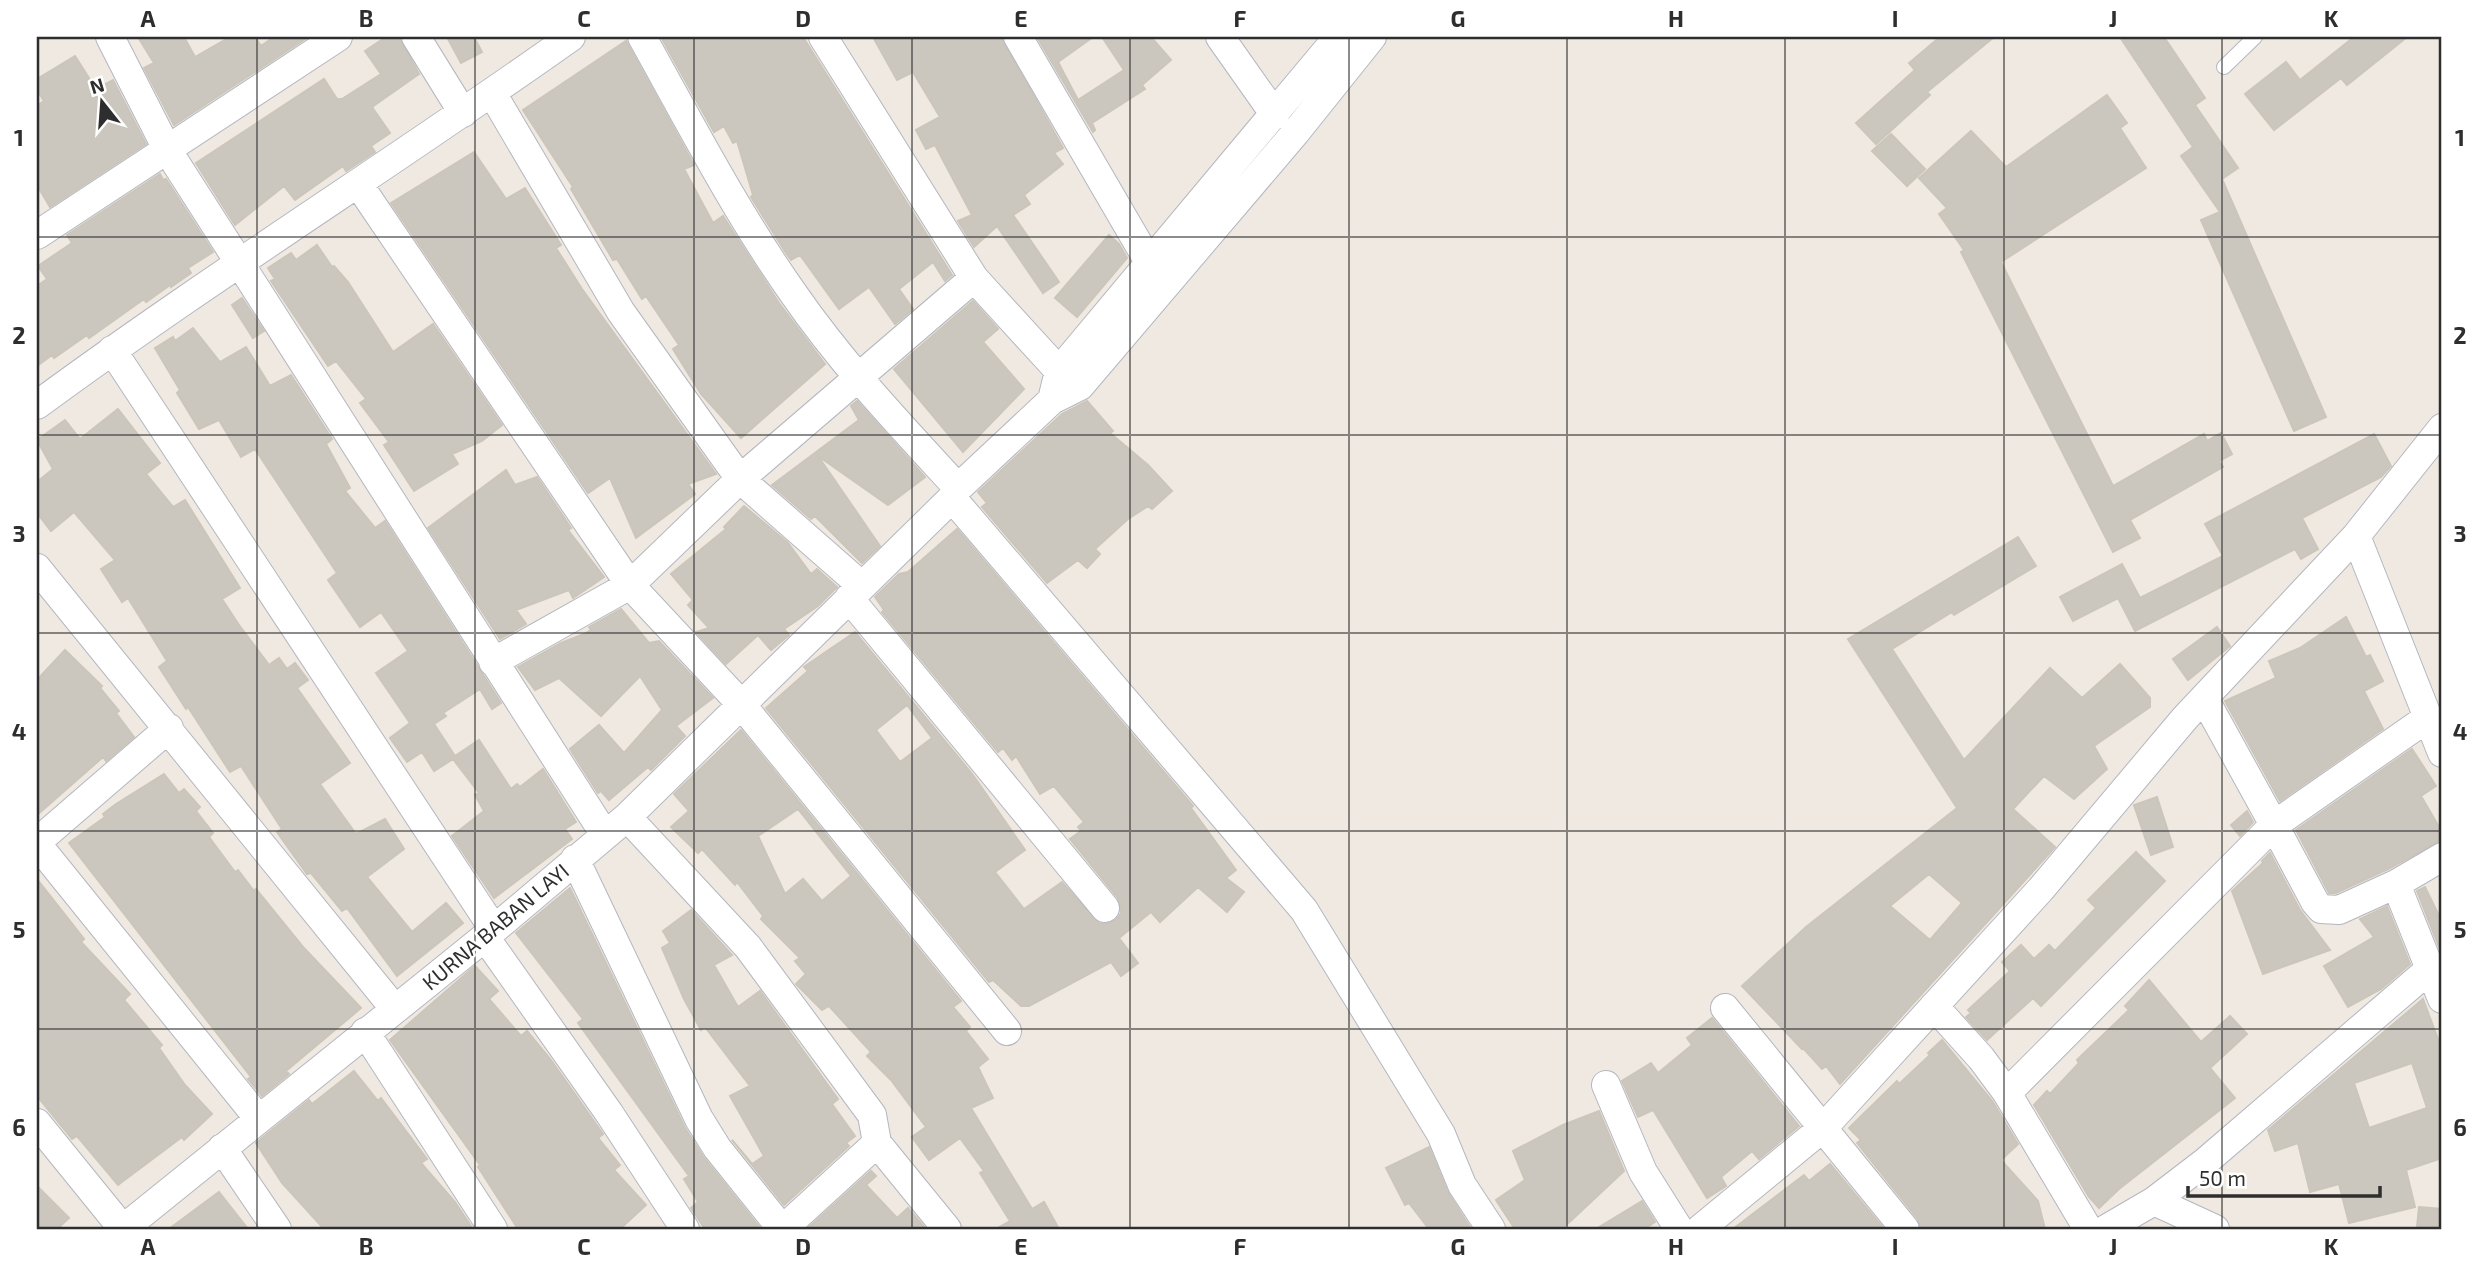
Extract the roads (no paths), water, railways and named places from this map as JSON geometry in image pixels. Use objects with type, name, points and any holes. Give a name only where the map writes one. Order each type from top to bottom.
[{"type":"street","points":[[110,37],[168,151],[493,662],[616,826],[748,947],[872,1115],[878,1135],[877,1143],[782,1229],[717,1148],[699,1119],[575,859]]},
{"type":"street","points":[[37,235],[338,37]]},
{"type":"street","points":[[416,37],[463,113]]},
{"type":"street","points":[[37,405],[112,350],[571,37]]},
{"type":"street","points":[[642,37],[729,193],[793,293],[857,378],[1304,910],[1441,1134],[1462,1185],[1491,1229]]},
{"type":"street","points":[[823,37],[974,278],[1059,371]]},
{"type":"street","points":[[1018,37],[1149,262]]},
{"type":"street","points":[[1220,37],[1275,115]]},
{"type":"street","points":[[1052,400],[1059,371],[1338,37]]},
{"type":"street","name":"KURNA BABAN LAYI","points":[[37,1123],[123,1229],[489,932],[616,826],[1052,400],[1080,386],[1296,132],[1372,37]]},
{"type":"street","points":[[492,93],[621,312],[740,480],[856,592],[1105,908]]},
{"type":"street","points":[[359,184],[631,584],[741,704],[1007,1031]]},
{"type":"street","points":[[493,662],[631,584],[740,480],[974,278]]},
{"type":"street","points":[[112,350],[685,1229]]},
{"type":"street","points":[[1700,1229],[1824,1127],[2041,889],[2204,698],[2356,536],[2442,428]]},
{"type":"street","points":[[2356,536],[2426,719],[2442,753]]},
{"type":"street","points":[[37,568],[394,1008]]},
{"type":"street","points":[[2204,698],[2321,909],[2339,910],[2396,884],[2442,857]]},
{"type":"street","points":[[2007,1093],[2274,825],[2426,719]]},
{"type":"street","points":[[169,728],[37,843],[258,1119]]},
{"type":"street","points":[[2396,884],[2442,999]]},
{"type":"street","points":[[2106,1229],[2154,1201],[2205,1162],[2431,968]]},
{"type":"street","points":[[1934,1006],[1981,1058],[2007,1093],[2088,1229]]},
{"type":"street","points":[[1724,1008],[1905,1229]]},
{"type":"street","points":[[365,1032],[494,1229]]},
{"type":"street","points":[[1606,1085],[1643,1172],[1679,1229]]},
{"type":"street","points":[[877,1143],[947,1229]]},
{"type":"street","points":[[222,1148],[277,1229]]},
{"type":"street","points":[[2154,1201],[2215,1229]]},
{"type":"lane","points":[[2224,67],[2255,37]]}]
